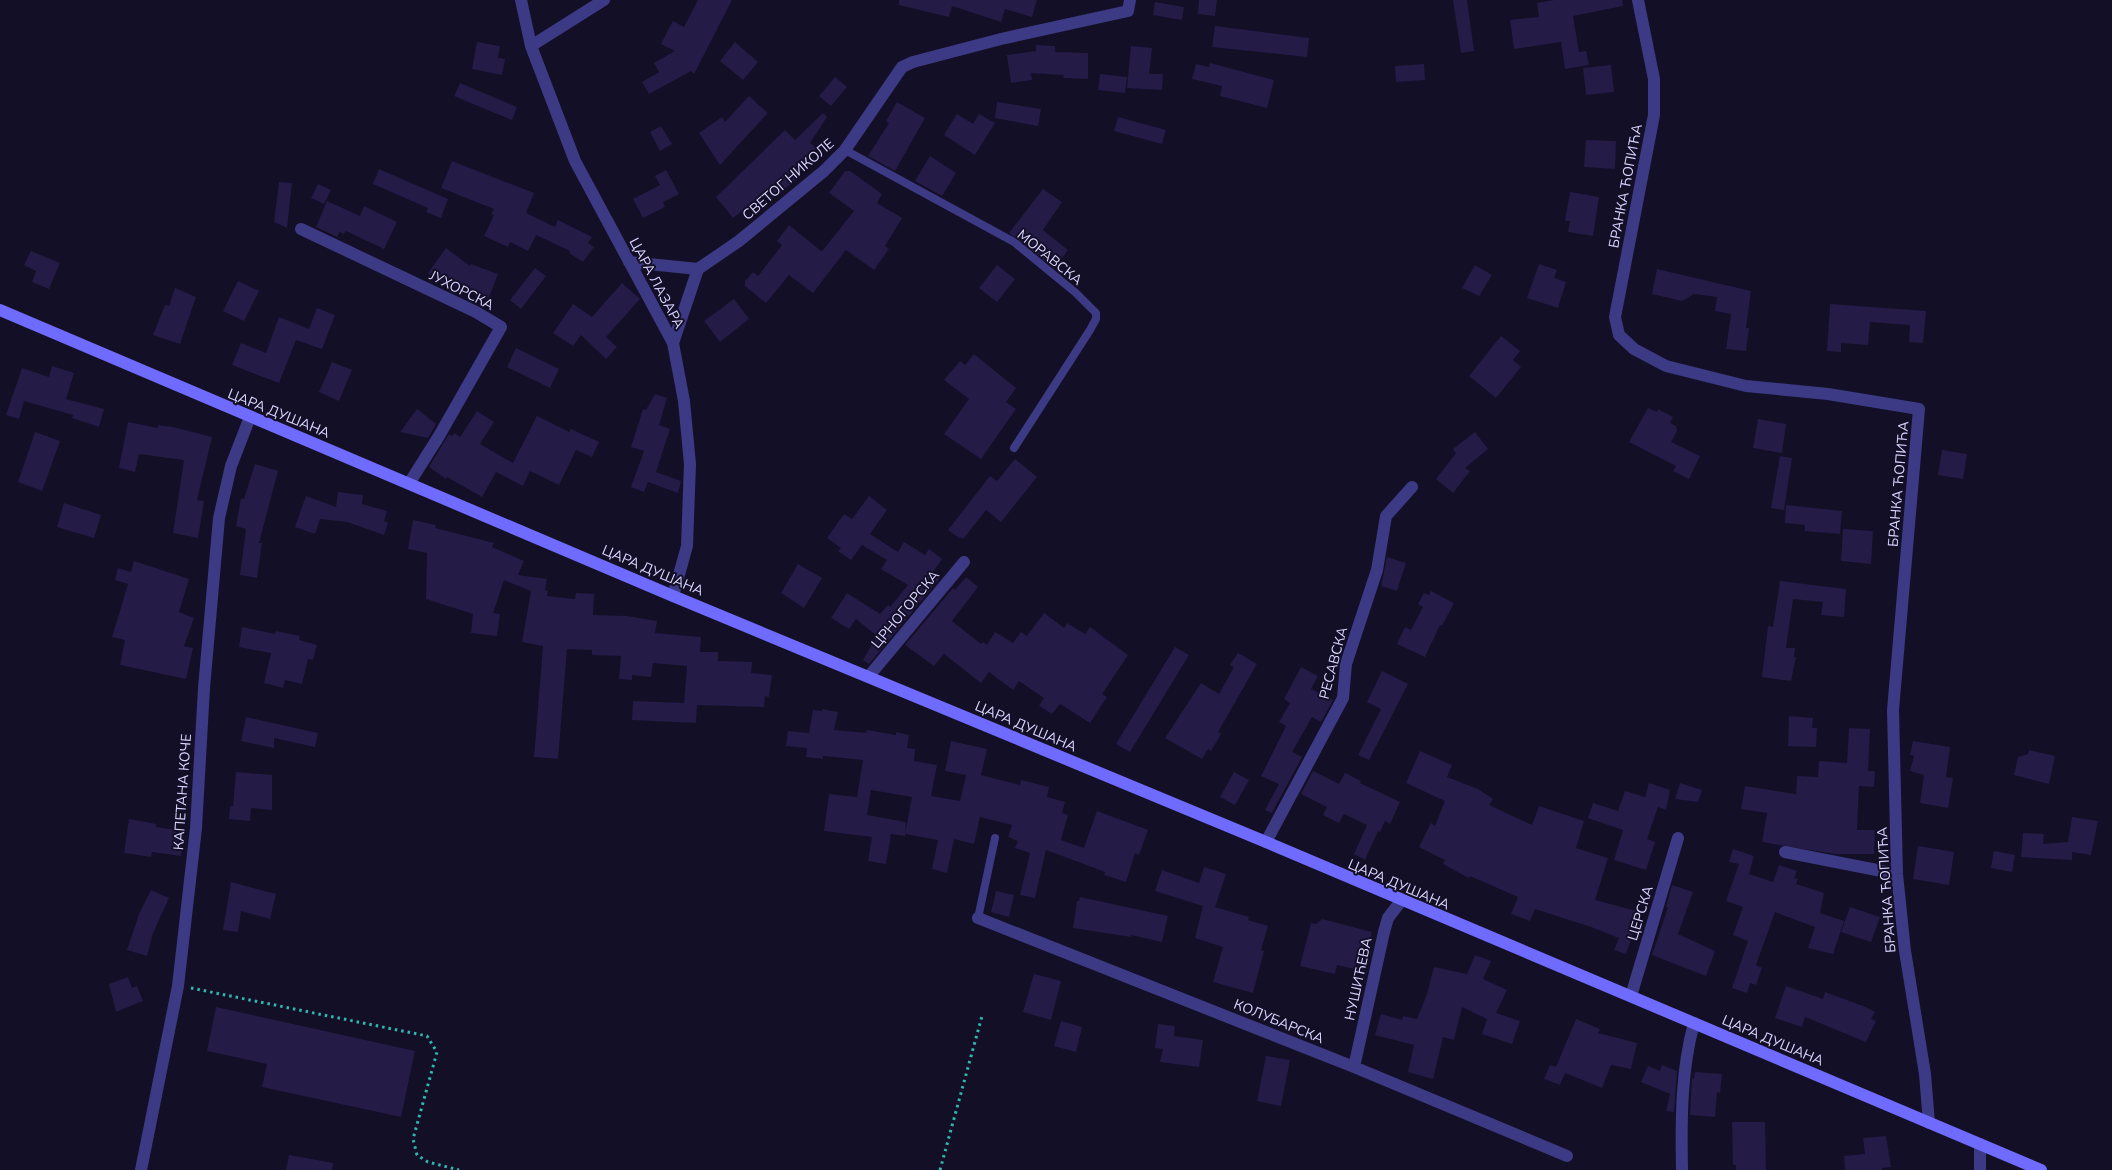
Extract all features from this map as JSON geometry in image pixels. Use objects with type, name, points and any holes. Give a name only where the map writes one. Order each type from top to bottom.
[{"type":"main road","name":"ЦАРА ДУШАНА","points":[[0,310],[250,417],[410,482],[673,596],[1266,842],[1401,901],[1631,996],[2041,1170]]},
{"type":"street","name":"ЦАРА ЛАЗАРА","points":[[521,0],[531,46],[575,161],[673,343],[684,401],[690,464],[687,546],[673,596]]},
{"type":"street","points":[[531,46],[604,0]]},
{"type":"street","name":"СВЕТОГ НИКОЛЕ","points":[[698,269],[739,241],[824,171],[845,150],[902,67],[913,62],[1001,39],[1128,11],[1130,0]]},
{"type":"street","name":"БРАНКА ЋОПИЋА","points":[[1638,0],[1654,79],[1654,115],[1615,317],[1618,335],[1634,349],[1666,366],[1746,386],[1828,394],[1919,409],[1892,710],[1897,874],[1905,951],[1925,1074],[1929,1123]]},
{"type":"street","name":"ЈУХОРСКА","points":[[301,229],[476,312],[501,327],[439,436],[410,482]]},
{"type":"street","points":[[629,262],[698,269],[673,343]]},
{"type":"street","name":"КАПЕТАНА КОЧЕ","points":[[142,1170],[178,986],[196,828],[204,688],[219,518],[231,466],[250,417]]},
{"type":"street","name":"РЕСАВСКА","points":[[1266,842],[1342,698],[1346,664],[1376,570],[1386,516],[1412,487]]},
{"type":"street","name":"ЦРНОГОРСКА","points":[[869,676],[964,562]]},
{"type":"street","name":"ЦЕРСКА","points":[[1631,996],[1678,838]]},
{"type":"street","points":[[1785,852],[1897,874]]},
{"type":"street","name":"НУШИЋЕВА","points":[[1354,1067],[1384,932],[1388,918],[1401,901]]},
{"type":"street","name":"КОЛУБАРСКА","points":[[978,918],[1354,1067],[1567,1156]]},
{"type":"street","points":[[1682,1170],[1684,1080],[1686,1057],[1694,1023]]},
{"type":"street","points":[[1980,1144],[1980,1170]]},
{"type":"lane","name":"МОРАВСКА","points":[[845,150],[1014,242],[1076,293],[1096,313],[1090,330],[1014,448]]},
{"type":"lane","points":[[978,918],[995,838]]},
{"type":"path","points":[[178,986],[427,1036],[437,1052],[413,1140],[417,1155],[428,1162],[459,1170]]},
{"type":"path","points":[[940,1170],[982,1016]]},
{"type":"building","points":[[698,0],[732,0],[694,74],[691,71],[649,94],[642,82],[659,72],[654,63],[675,51],[661,44],[668,30],[673,21],[684,27]]},
{"type":"building","points":[[899,0],[1037,0],[1032,17],[1005,9],[1001,22],[952,6],[949,17],[899,5]]},
{"type":"building","points":[[1199,0],[1217,0],[1215,16],[1198,14]]},
{"type":"building","points":[[1453,0],[1467,0],[1474,51],[1461,53]]},
{"type":"building","points":[[1554,0],[1622,0],[1623,6],[1573,16],[1579,52],[1586,51],[1589,65],[1565,69],[1561,42],[1514,49],[1510,20],[1539,17],[1537,3]]},
{"type":"building","points":[[1155,2],[1184,7],[1182,20],[1153,15]]},
{"type":"building","points":[[1215,26],[1309,38],[1307,57],[1212,47]]},
{"type":"building","points":[[477,42],[500,46],[498,58],[505,59],[502,75],[472,69]]},
{"type":"building","points":[[735,42],[758,62],[743,80],[720,61]]},
{"type":"building","points":[[1036,45],[1055,46],[1055,52],[1088,53],[1088,79],[1063,78],[1064,75],[1031,73],[1032,80],[1011,83],[1007,55],[1036,51]]},
{"type":"building","points":[[1131,46],[1152,48],[1149,74],[1163,74],[1162,90],[1127,88]]},
{"type":"building","points":[[1210,63],[1274,80],[1267,108],[1220,96],[1222,86],[1192,79],[1196,64],[1209,67]]},
{"type":"building","points":[[1424,64],[1425,80],[1396,82],[1395,66]]},
{"type":"building","points":[[1611,65],[1614,92],[1586,95],[1583,68]]},
{"type":"building","points":[[1100,74],[1127,77],[1125,93],[1098,90]]},
{"type":"building","points":[[835,77],[847,87],[831,106],[819,96]]},
{"type":"building","points":[[460,83],[517,107],[512,120],[454,96]]},
{"type":"building","points":[[749,96],[768,113],[720,165],[699,133],[722,117],[725,122]]},
{"type":"building","points":[[897,102],[925,118],[895,171],[868,156],[889,123],[886,121]]},
{"type":"building","points":[[997,102],[1041,109],[1038,126],[995,118]]},
{"type":"building","points":[[823,113],[827,117],[810,143],[818,149],[793,172],[798,178],[772,199],[766,192],[733,218],[716,197],[785,130],[795,140]]},
{"type":"building","points":[[957,114],[973,124],[979,114],[995,123],[975,155],[944,135]]},
{"type":"building","points":[[1118,117],[1166,130],[1162,144],[1114,131]]},
{"type":"building","points":[[661,126],[672,144],[660,151],[650,132]]},
{"type":"building","points":[[1586,140],[1616,141],[1615,169],[1584,167]]},
{"type":"building","points":[[930,156],[956,173],[942,196],[915,181]]},
{"type":"building","points":[[452,161],[534,193],[526,213],[555,227],[558,220],[592,237],[588,243],[594,247],[583,262],[569,253],[570,251],[536,235],[528,251],[510,242],[508,247],[484,236],[494,215],[491,214],[494,209],[441,188]]},
{"type":"building","points":[[379,169],[448,199],[441,218],[426,212],[428,208],[373,184]]},
{"type":"building","points":[[666,170],[679,194],[663,202],[665,207],[643,218],[633,199],[660,185],[655,176]]},
{"type":"building","points":[[845,171],[850,171],[882,194],[877,203],[902,218],[885,246],[889,249],[874,270],[846,250],[813,293],[789,275],[766,303],[745,286],[745,281],[753,272],[758,276],[782,245],[777,241],[789,225],[821,251],[823,250],[854,211],[829,193]]},
{"type":"building","points":[[279,182],[292,183],[287,228],[274,222]]},
{"type":"building","points":[[318,184],[331,190],[324,204],[311,198]]},
{"type":"building","points":[[1043,189],[1062,202],[1043,230],[1068,250],[1054,268],[1009,233]]},
{"type":"building","points":[[1570,192],[1599,197],[1593,236],[1568,232],[1570,221],[1565,221]]},
{"type":"building","points":[[327,201],[360,216],[364,206],[397,222],[384,249],[346,231],[344,234],[339,232],[337,237],[316,227]]},
{"type":"building","points":[[446,248],[470,266],[471,264],[498,274],[488,300],[450,284],[448,287],[428,273]]},
{"type":"building","points":[[31,251],[60,263],[49,289],[32,282],[36,271],[24,265]]},
{"type":"building","points":[[1539,264],[1557,270],[1554,278],[1566,282],[1558,308],[1527,298]]},
{"type":"building","points":[[997,265],[1015,279],[997,302],[979,288]]},
{"type":"building","points":[[1475,265],[1492,275],[1479,296],[1462,288]]},
{"type":"building","points":[[535,268],[546,276],[521,309],[510,300]]},
{"type":"building","points":[[1657,269],[1751,291],[1746,328],[1749,328],[1746,351],[1726,349],[1731,314],[1715,311],[1717,297],[1694,294],[1682,301],[1652,294]]},
{"type":"building","points":[[238,281],[259,291],[244,321],[223,311]]},
{"type":"building","points":[[622,283],[640,299],[606,337],[617,347],[606,359],[581,335],[573,346],[553,333],[573,304],[592,317]]},
{"type":"building","points":[[175,288],[196,297],[180,344],[153,335],[165,305],[169,306]]},
{"type":"building","points":[[734,299],[749,319],[720,342],[704,321]]},
{"type":"building","points":[[1830,304],[1926,311],[1923,343],[1909,342],[1910,325],[1870,322],[1868,345],[1841,343],[1841,352],[1827,351]]},
{"type":"building","points":[[317,308],[335,315],[322,349],[296,340],[279,383],[232,365],[241,343],[266,353],[279,317],[309,329]]},
{"type":"building","points":[[1501,336],[1520,351],[1513,360],[1521,367],[1496,398],[1469,376]]},
{"type":"building","points":[[516,348],[559,369],[550,388],[507,367]]},
{"type":"building","points":[[974,354],[1016,388],[1006,402],[1016,409],[981,459],[944,434],[969,399],[944,380],[960,361],[965,365]]},
{"type":"building","points":[[332,362],[352,370],[339,401],[319,392]]},
{"type":"building","points":[[52,366],[74,373],[66,399],[104,409],[99,427],[72,418],[73,415],[24,401],[19,419],[6,415],[22,368],[49,377]]},
{"type":"building","points":[[655,394],[667,398],[659,425],[670,429],[656,472],[681,481],[678,493],[648,482],[644,492],[631,487],[644,451],[631,447],[643,409],[646,410]]},
{"type":"building","points":[[1648,408],[1657,412],[1658,409],[1673,417],[1670,423],[1676,426],[1677,431],[1671,442],[1700,456],[1689,479],[1673,471],[1676,466],[1629,442]]},
{"type":"building","points":[[417,409],[436,424],[428,438],[400,432]]},
{"type":"building","points":[[477,411],[494,422],[480,444],[513,463],[537,416],[569,432],[571,429],[599,442],[592,457],[576,450],[559,485],[530,471],[523,486],[496,472],[482,497],[447,477],[446,479],[429,467],[449,434],[452,436],[455,433],[460,437]]},
{"type":"building","points":[[1758,419],[1786,424],[1782,453],[1753,448]]},
{"type":"building","points":[[128,422],[158,428],[158,425],[173,427],[212,437],[197,500],[204,501],[198,538],[173,533],[184,460],[139,454],[135,472],[119,468]]},
{"type":"building","points":[[35,432],[60,441],[42,491],[18,482]]},
{"type":"building","points":[[1475,432],[1488,449],[1465,468],[1470,471],[1453,493],[1436,479],[1456,453],[1453,449]]},
{"type":"building","points":[[1942,450],[1967,454],[1963,479],[1938,475]]},
{"type":"building","points":[[1780,456],[1792,458],[1784,510],[1771,508]]},
{"type":"building","points":[[1015,459],[1037,477],[1001,522],[986,510],[964,538],[959,538],[948,530],[990,476],[997,481]]},
{"type":"building","points":[[255,464],[278,471],[259,543],[262,543],[257,578],[240,575],[246,529],[236,526],[241,498],[244,499]]},
{"type":"building","points":[[338,492],[363,495],[362,504],[387,511],[384,521],[388,523],[384,535],[347,522],[320,519],[315,534],[295,527],[306,496],[336,507]]},
{"type":"building","points":[[869,496],[887,510],[870,534],[898,552],[904,542],[925,555],[929,549],[942,559],[933,572],[940,578],[869,664],[863,660],[877,636],[856,619],[849,629],[831,618],[847,593],[880,614],[888,605],[890,607],[908,585],[881,569],[887,560],[862,545],[851,560],[838,551],[841,548],[827,538],[844,514],[852,519]]},
{"type":"building","points":[[64,503],[101,515],[94,538],[57,527]]},
{"type":"building","points":[[1786,505],[1842,511],[1840,534],[1805,531],[1805,525],[1785,523]]},
{"type":"building","points":[[413,520],[436,525],[435,528],[494,543],[492,547],[524,561],[518,575],[547,579],[545,590],[548,591],[547,596],[575,599],[576,593],[594,594],[593,615],[627,616],[657,621],[655,633],[701,637],[700,652],[718,652],[718,661],[752,662],[751,673],[772,675],[769,697],[765,696],[764,707],[697,705],[696,723],[632,720],[633,701],[684,703],[687,666],[653,663],[651,677],[632,675],[632,680],[619,679],[621,656],[592,655],[592,650],[567,649],[558,759],[534,757],[543,646],[522,642],[531,591],[504,580],[493,613],[500,614],[497,636],[471,633],[473,614],[426,599],[427,553],[408,549]]},
{"type":"building","points":[[1843,529],[1873,531],[1871,564],[1841,561]]},
{"type":"building","points":[[1387,557],[1406,563],[1397,591],[1381,586]]},
{"type":"building","points":[[134,561],[189,579],[179,612],[194,618],[184,646],[193,648],[186,679],[120,665],[125,640],[112,637],[128,584],[115,580],[118,568],[131,572]]},
{"type":"building","points":[[798,564],[822,578],[804,608],[781,593]]},
{"type":"building","points":[[966,577],[978,587],[952,621],[981,644],[983,642],[987,645],[995,632],[1013,643],[1021,632],[1027,636],[1044,613],[1064,628],[1067,623],[1085,634],[1090,627],[1128,655],[1102,694],[1107,697],[1090,723],[1060,704],[1052,714],[1039,706],[1044,698],[1019,681],[1013,690],[989,672],[981,683],[944,654],[934,666],[905,645],[953,588],[955,590]]},
{"type":"building","points":[[1780,581],[1846,589],[1844,617],[1821,615],[1823,602],[1793,599],[1786,648],[1795,648],[1794,657],[1796,657],[1791,681],[1762,677],[1768,626],[1773,627]]},
{"type":"building","points":[[1431,591],[1454,603],[1442,626],[1440,625],[1425,657],[1397,644],[1405,627],[1411,630],[1423,607],[1418,604],[1424,593],[1429,595]]},
{"type":"building","points":[[242,627],[275,634],[276,631],[300,636],[299,640],[317,645],[313,660],[308,659],[302,684],[285,680],[283,688],[264,683],[271,653],[239,647]]},
{"type":"building","points":[[1175,647],[1189,655],[1130,752],[1116,744]]},
{"type":"building","points":[[1238,653],[1257,664],[1218,732],[1221,734],[1211,751],[1208,749],[1202,759],[1165,738],[1201,683],[1219,694],[1234,667],[1230,665]]},
{"type":"building","points":[[1301,667],[1318,676],[1311,689],[1333,700],[1321,722],[1312,717],[1292,752],[1302,757],[1272,813],[1265,810],[1279,784],[1261,776],[1286,726],[1279,722],[1290,703],[1284,699]]},
{"type":"building","points":[[1382,671],[1408,684],[1369,760],[1358,755],[1381,709],[1367,702]]},
{"type":"building","points":[[822,709],[838,712],[834,730],[866,733],[867,730],[896,735],[896,732],[909,735],[907,748],[915,749],[914,761],[937,765],[931,796],[960,801],[966,775],[945,771],[951,741],[987,749],[981,775],[1020,785],[1021,780],[1049,787],[1047,797],[1065,802],[1062,813],[1068,815],[1061,840],[1084,848],[1097,811],[1148,830],[1139,855],[1135,853],[1126,882],[1104,875],[1105,872],[1046,850],[1035,898],[1020,895],[1030,853],[1015,848],[1018,841],[1008,837],[1012,825],[980,817],[974,844],[954,839],[947,873],[932,869],[938,840],[905,834],[905,836],[891,834],[886,864],[868,861],[872,837],[824,831],[829,794],[857,797],[863,760],[823,756],[823,759],[806,757],[807,748],[786,746],[788,731],[809,733],[813,710],[822,711]],"holes":[[[871,790],[912,797],[905,834],[906,822],[867,815]]]},
{"type":"building","points":[[1789,716],[1813,718],[1812,728],[1817,728],[1816,747],[1788,746]]},
{"type":"building","points":[[246,717],[318,733],[315,747],[274,738],[274,748],[241,741]]},
{"type":"building","points":[[1849,728],[1870,729],[1868,771],[1875,771],[1874,787],[1859,786],[1857,830],[1875,830],[1874,854],[1835,854],[1762,842],[1767,813],[1741,809],[1745,786],[1796,794],[1797,776],[1818,777],[1819,761],[1847,763]]},
{"type":"building","points":[[1913,741],[1950,747],[1946,777],[1953,778],[1948,808],[1920,803],[1924,775],[1910,771],[1914,756],[1910,755]]},
{"type":"building","points":[[2029,750],[2055,756],[2049,784],[2014,775],[2018,757],[2028,754]]},
{"type":"building","points":[[1420,751],[1452,765],[1447,777],[1478,789],[1493,799],[1489,805],[1532,825],[1539,806],[1584,821],[1576,848],[1608,858],[1595,900],[1640,912],[1626,954],[1614,950],[1619,938],[1591,927],[1535,909],[1530,921],[1511,914],[1518,897],[1470,876],[1469,878],[1443,864],[1445,860],[1419,847],[1431,823],[1435,826],[1445,801],[1406,783]]},
{"type":"building","points":[[1313,771],[1339,784],[1345,773],[1361,781],[1360,783],[1400,802],[1390,824],[1385,821],[1380,832],[1378,831],[1365,860],[1354,854],[1367,825],[1344,814],[1339,823],[1323,815],[1327,807],[1301,794]]},
{"type":"building","points":[[236,772],[272,775],[272,810],[251,808],[250,821],[229,819],[230,806],[233,806]]},
{"type":"building","points":[[1234,772],[1249,780],[1235,805],[1220,797]]},
{"type":"building","points":[[1649,783],[1670,790],[1666,810],[1658,807],[1647,839],[1655,842],[1646,870],[1614,860],[1623,830],[1588,818],[1593,803],[1618,811],[1625,791],[1645,797]]},
{"type":"building","points":[[1680,783],[1702,790],[1698,802],[1675,799]]},
{"type":"building","points":[[2072,817],[2098,821],[2091,855],[2072,852],[2072,860],[2021,857],[2023,833],[2044,834],[2043,844],[2068,842]]},
{"type":"building","points":[[129,819],[156,824],[156,827],[184,831],[181,856],[152,852],[151,857],[124,853]]},
{"type":"building","points":[[1918,846],[1954,852],[1949,885],[1913,879]]},
{"type":"building","points":[[1733,849],[1754,856],[1749,874],[1773,882],[1779,865],[1797,871],[1794,878],[1798,879],[1796,884],[1824,893],[1820,913],[1844,921],[1833,954],[1808,948],[1815,927],[1775,912],[1756,965],[1762,968],[1756,985],[1750,983],[1747,993],[1732,988],[1748,941],[1733,935],[1743,907],[1726,901],[1739,864],[1729,862]]},
{"type":"building","points":[[1994,851],[2015,855],[2012,872],[1991,868]]},
{"type":"building","points":[[1204,867],[1226,874],[1215,907],[1249,917],[1248,920],[1268,926],[1261,950],[1264,951],[1253,993],[1213,982],[1223,947],[1195,938],[1203,906],[1155,891],[1162,870],[1199,883]]},
{"type":"building","points":[[231,882],[276,894],[270,919],[241,911],[238,932],[223,930]]},
{"type":"building","points":[[1672,885],[1693,892],[1678,934],[1715,951],[1706,976],[1652,955],[1668,907],[1666,907]]},
{"type":"building","points":[[151,890],[169,898],[153,933],[147,956],[127,950],[139,914]]},
{"type":"building","points":[[996,891],[1014,895],[1009,917],[991,912]]},
{"type":"building","points":[[1080,897],[1168,916],[1162,942],[1131,935],[1131,937],[1073,928],[1077,901],[1079,901]]},
{"type":"building","points":[[1850,907],[1880,917],[1871,942],[1841,932]]},
{"type":"building","points":[[1322,919],[1372,932],[1363,971],[1337,965],[1335,974],[1300,966],[1311,923],[1316,924]]},
{"type":"building","points":[[1475,955],[1491,961],[1483,979],[1507,990],[1496,1013],[1520,1021],[1512,1044],[1482,1034],[1487,1019],[1462,1007],[1454,1040],[1443,1037],[1433,1079],[1408,1072],[1414,1045],[1375,1035],[1381,1014],[1402,1020],[1403,1016],[1417,1019],[1427,994],[1434,967],[1467,974]]},
{"type":"building","points":[[1034,974],[1061,981],[1051,1020],[1023,1012]]},
{"type":"building","points":[[128,977],[132,988],[137,986],[143,1001],[116,1012],[109,984]]},
{"type":"building","points":[[1786,986],[1823,999],[1825,992],[1875,1012],[1871,1019],[1876,1021],[1866,1042],[1805,1017],[1802,1027],[1775,1018]]},
{"type":"building","points":[[216,1007],[415,1051],[401,1117],[262,1087],[267,1064],[207,1051]]},
{"type":"building","points":[[1576,1019],[1600,1029],[1598,1033],[1637,1043],[1631,1069],[1611,1065],[1602,1088],[1565,1073],[1560,1085],[1544,1079],[1550,1065],[1556,1067]]},
{"type":"building","points":[[1061,1021],[1082,1027],[1076,1052],[1054,1046]]},
{"type":"building","points":[[1158,1024],[1175,1026],[1174,1036],[1203,1040],[1199,1067],[1160,1062],[1163,1049],[1155,1048]]},
{"type":"building","points":[[1266,1056],[1290,1060],[1281,1106],[1257,1101]]},
{"type":"building","points":[[1662,1065],[1677,1071],[1674,1112],[1666,1111],[1670,1094],[1641,1082],[1648,1066],[1660,1071]]},
{"type":"building","points":[[1695,1072],[1722,1074],[1720,1093],[1717,1092],[1715,1117],[1690,1115],[1692,1078],[1694,1079]]},
{"type":"building","points":[[1732,1122],[1765,1122],[1766,1170],[1736,1170],[1736,1165],[1733,1165]]},
{"type":"building","points":[[1886,1136],[1891,1167],[1882,1168],[1882,1170],[1845,1170],[1844,1156],[1865,1154],[1863,1138]]},
{"type":"building","points":[[289,1155],[333,1163],[332,1170],[286,1170]]}]
